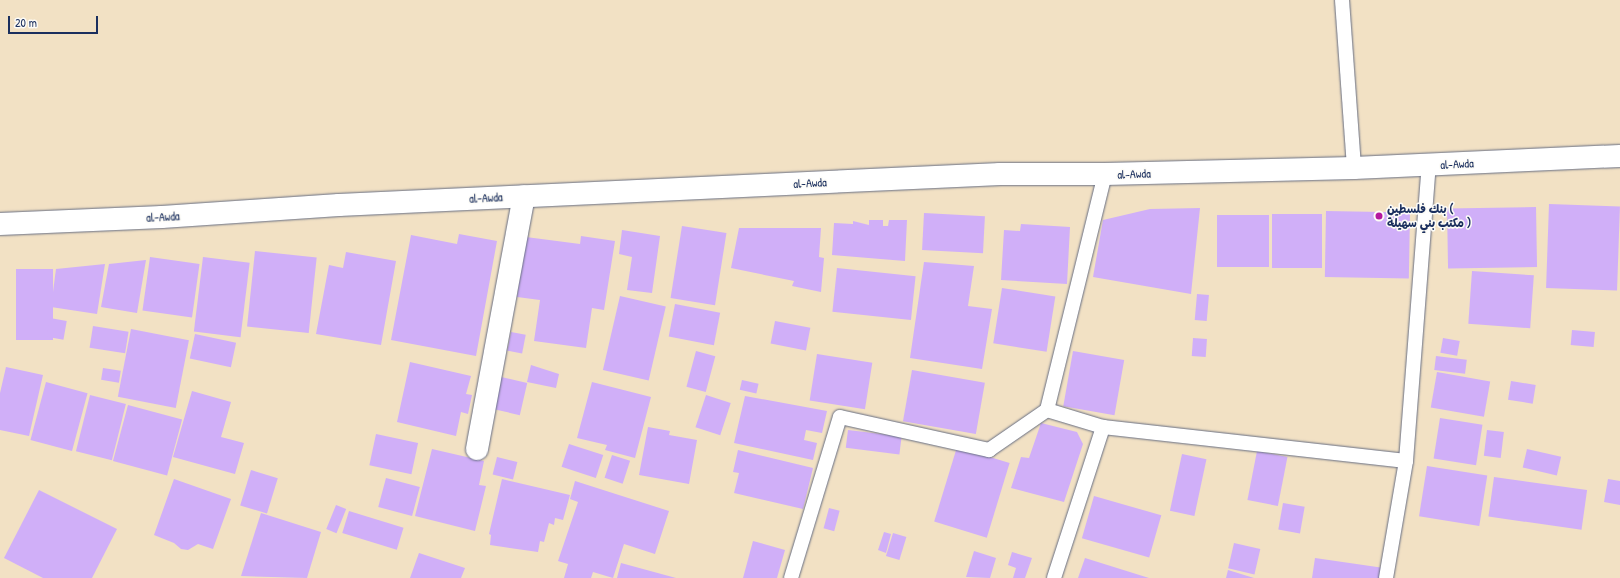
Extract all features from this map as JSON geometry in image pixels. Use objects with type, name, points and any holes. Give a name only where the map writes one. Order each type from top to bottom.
[{"type":"main road","name":"al-Awda","points":[[0,224],[524,196],[992,174],[1105,174],[1354,168],[1620,156]]},
{"type":"main road","points":[[477,449],[524,196]]},
{"type":"lane","points":[[1342,0],[1354,168]]},
{"type":"lane","points":[[1386,578],[1406,461],[1429,165]]},
{"type":"lane","points":[[791,578],[840,417],[989,450],[1047,410],[1105,174]]},
{"type":"lane","points":[[1047,410],[1103,427],[1406,461]]},
{"type":"lane","points":[[1054,578],[1103,427]]},
{"type":"building","points":[[1549,204],[1620,206],[1617,290],[1546,288]]},
{"type":"building","points":[[1536,207],[1537,267],[1448,269],[1447,209]]},
{"type":"building","points":[[1200,208],[1191,294],[1093,277],[1103,220],[1150,209]]},
{"type":"building","points":[[1326,211],[1410,212],[1409,278],[1325,277]]},
{"type":"building","points":[[924,213],[985,216],[983,253],[922,250]]},
{"type":"building","points":[[1272,214],[1322,214],[1322,268],[1272,268]]},
{"type":"building","points":[[1217,215],[1269,215],[1269,267],[1217,267]]},
{"type":"building","points":[[869,220],[883,220],[883,226],[888,226],[889,220],[907,220],[905,261],[832,255],[834,223],[853,224],[853,221],[869,225]]},
{"type":"building","points":[[1021,224],[1070,227],[1067,284],[1001,280],[1004,230],[1020,231]]},
{"type":"building","points":[[682,226],[726,233],[715,305],[671,298]]},
{"type":"building","points":[[739,228],[821,228],[819,257],[824,258],[821,292],[792,286],[794,281],[731,268]]},
{"type":"building","points":[[622,230],[660,236],[652,293],[627,290],[632,257],[619,254]]},
{"type":"building","points":[[459,234],[497,241],[476,356],[391,340],[411,235],[457,244]]},
{"type":"building","points":[[581,236],[615,241],[604,310],[592,308],[586,348],[534,341],[540,300],[517,297],[526,237],[580,244]]},
{"type":"building","points":[[255,251],[317,257],[309,333],[247,327]]},
{"type":"building","points":[[346,252],[396,261],[381,345],[316,334],[329,265],[343,268]]},
{"type":"building","points":[[150,257],[200,264],[192,317],[142,310]]},
{"type":"building","points":[[203,257],[250,263],[241,337],[194,331]]},
{"type":"building","points":[[146,260],[137,313],[101,307],[109,264]]},
{"type":"building","points":[[924,262],[974,266],[968,306],[992,309],[982,369],[910,358]]},
{"type":"building","points":[[105,264],[97,314],[51,307],[56,269]]},
{"type":"building","points":[[837,268],[916,276],[911,320],[832,312]]},
{"type":"building","points":[[16,269],[53,269],[53,340],[16,340]]},
{"type":"building","points":[[1472,271],[1534,275],[1530,328],[1468,324]]},
{"type":"building","points":[[1002,288],[1055,296],[1047,352],[993,343]]},
{"type":"building","points":[[1197,294],[1209,295],[1207,321],[1195,320]]},
{"type":"building","points":[[620,296],[666,307],[649,381],[603,370]]},
{"type":"building","points":[[675,304],[720,313],[714,345],[669,336]]},
{"type":"building","points":[[50,318],[67,321],[63,340],[47,337]]},
{"type":"building","points":[[775,321],[810,328],[806,350],[771,344]]},
{"type":"building","points":[[93,326],[129,332],[125,353],[90,348]]},
{"type":"building","points":[[131,329],[189,340],[176,408],[118,397]]},
{"type":"building","points":[[1572,330],[1595,332],[1594,347],[1571,345]]},
{"type":"building","points":[[511,332],[526,335],[522,354],[507,351]]},
{"type":"building","points":[[195,334],[236,343],[231,367],[190,358]]},
{"type":"building","points":[[1193,338],[1207,339],[1206,357],[1192,356]]},
{"type":"building","points":[[1443,338],[1460,341],[1457,356],[1440,353]]},
{"type":"building","points":[[696,351],[715,356],[706,392],[686,387]]},
{"type":"building","points":[[1073,351],[1124,360],[1114,415],[1063,406]]},
{"type":"building","points":[[817,354],[872,363],[865,409],[810,400]]},
{"type":"building","points":[[1436,356],[1467,360],[1465,374],[1434,370]]},
{"type":"building","points":[[410,362],[471,376],[466,394],[472,395],[468,414],[461,412],[456,436],[397,422]]},
{"type":"building","points":[[531,365],[559,374],[556,388],[527,382]]},
{"type":"building","points":[[6,367],[43,375],[29,436],[0,430],[0,393]]},
{"type":"building","points":[[103,368],[121,371],[119,383],[101,380]]},
{"type":"building","points":[[912,370],[985,383],[976,434],[903,421]]},
{"type":"building","points":[[1437,372],[1490,381],[1484,417],[1431,407]]},
{"type":"building","points":[[497,376],[527,383],[520,415],[490,408]]},
{"type":"building","points":[[742,380],[759,384],[756,394],[740,390]]},
{"type":"building","points":[[1511,381],[1536,385],[1533,404],[1508,400]]},
{"type":"building","points":[[46,382],[88,393],[72,451],[30,440]]},
{"type":"building","points":[[592,382],[651,397],[635,458],[605,450],[607,445],[577,438]]},
{"type":"building","points":[[192,391],[231,402],[221,437],[244,443],[235,474],[173,457]]},
{"type":"building","points":[[90,395],[126,404],[112,460],[76,451]]},
{"type":"building","points":[[706,395],[731,403],[720,435],[695,427]]},
{"type":"building","points":[[745,396],[827,411],[822,433],[806,430],[804,440],[817,443],[813,460],[734,443]]},
{"type":"building","points":[[128,405],[182,419],[167,476],[113,461]]},
{"type":"building","points":[[1440,418],[1482,425],[1476,465],[1434,458]]},
{"type":"building","points":[[1041,423],[1077,432],[1083,444],[1064,502],[1011,488],[1021,457],[1029,458]]},
{"type":"building","points":[[648,427],[670,431],[669,435],[697,440],[689,484],[639,475]]},
{"type":"building","points":[[848,430],[902,437],[899,454],[846,448]]},
{"type":"building","points":[[1487,430],[1504,432],[1501,458],[1484,456]]},
{"type":"building","points":[[376,434],[418,443],[411,474],[369,465]]},
{"type":"building","points":[[569,444],[603,455],[596,478],[562,467]]},
{"type":"building","points":[[957,447],[1010,463],[987,538],[934,522]]},
{"type":"building","points":[[432,449],[484,461],[479,485],[486,486],[475,531],[415,516]]},
{"type":"building","points":[[1527,449],[1561,457],[1557,475],[1523,468]]},
{"type":"building","points":[[738,450],[813,468],[803,509],[734,493],[739,473],[733,472]]},
{"type":"building","points":[[1257,451],[1287,457],[1278,506],[1247,500]]},
{"type":"building","points":[[1182,454],[1206,459],[1194,516],[1170,511]]},
{"type":"building","points":[[612,455],[630,461],[623,484],[605,478]]},
{"type":"building","points":[[497,457],[517,462],[513,480],[493,474]]},
{"type":"building","points":[[1427,466],[1487,476],[1479,526],[1419,516]]},
{"type":"building","points":[[251,470],[278,478],[267,514],[240,505]]},
{"type":"building","points":[[1494,477],[1587,490],[1582,530],[1488,517]]},
{"type":"building","points":[[386,478],[420,487],[412,516],[378,507]]},
{"type":"building","points":[[174,479],[231,499],[213,549],[198,544],[188,550],[181,549],[174,543],[154,535]]},
{"type":"building","points":[[502,479],[570,495],[563,520],[555,518],[554,525],[549,523],[544,542],[540,541],[538,552],[490,545],[491,535],[489,534]]},
{"type":"building","points":[[1608,479],[1620,481],[1620,505],[1604,502]]},
{"type":"building","points":[[575,481],[669,511],[655,554],[624,544],[613,578],[593,572],[591,578],[564,578],[568,564],[558,561],[578,502],[570,499]]},
{"type":"building","points":[[39,490],[117,529],[92,578],[43,578],[4,558]]},
{"type":"building","points":[[1094,496],[1161,515],[1149,558],[1082,538]]},
{"type":"building","points":[[1283,503],[1305,507],[1300,533],[1278,530]]},
{"type":"building","points":[[336,505],[346,509],[336,533],[326,529]]},
{"type":"building","points":[[829,508],[840,511],[834,531],[824,528]]},
{"type":"building","points":[[349,511],[404,528],[397,550],[342,533]]},
{"type":"building","points":[[261,513],[321,532],[307,578],[241,576]]},
{"type":"building","points":[[884,532],[891,534],[886,553],[878,550]]},
{"type":"building","points":[[893,533],[906,537],[899,560],[886,556]]},
{"type":"building","points":[[753,541],[785,550],[777,578],[743,578]]},
{"type":"building","points":[[1234,543],[1260,549],[1254,574],[1228,568]]},
{"type":"building","points":[[974,551],[996,558],[990,578],[966,577]]},
{"type":"building","points":[[1012,552],[1032,558],[1025,578],[1013,578],[1016,568],[1008,565]]},
{"type":"building","points":[[419,553],[465,568],[461,578],[410,578]]},
{"type":"building","points":[[1085,558],[1149,578],[1078,578]]},
{"type":"building","points":[[1315,558],[1384,568],[1382,578],[1312,578]]},
{"type":"building","points":[[621,563],[676,578],[617,578]]},
{"type":"building","points":[[1228,570],[1254,578],[1226,578]]},
{"type":"place","name":"بنك فلسطين ( مكتب بني سهيلة )","points":[[1379,216]]}]
